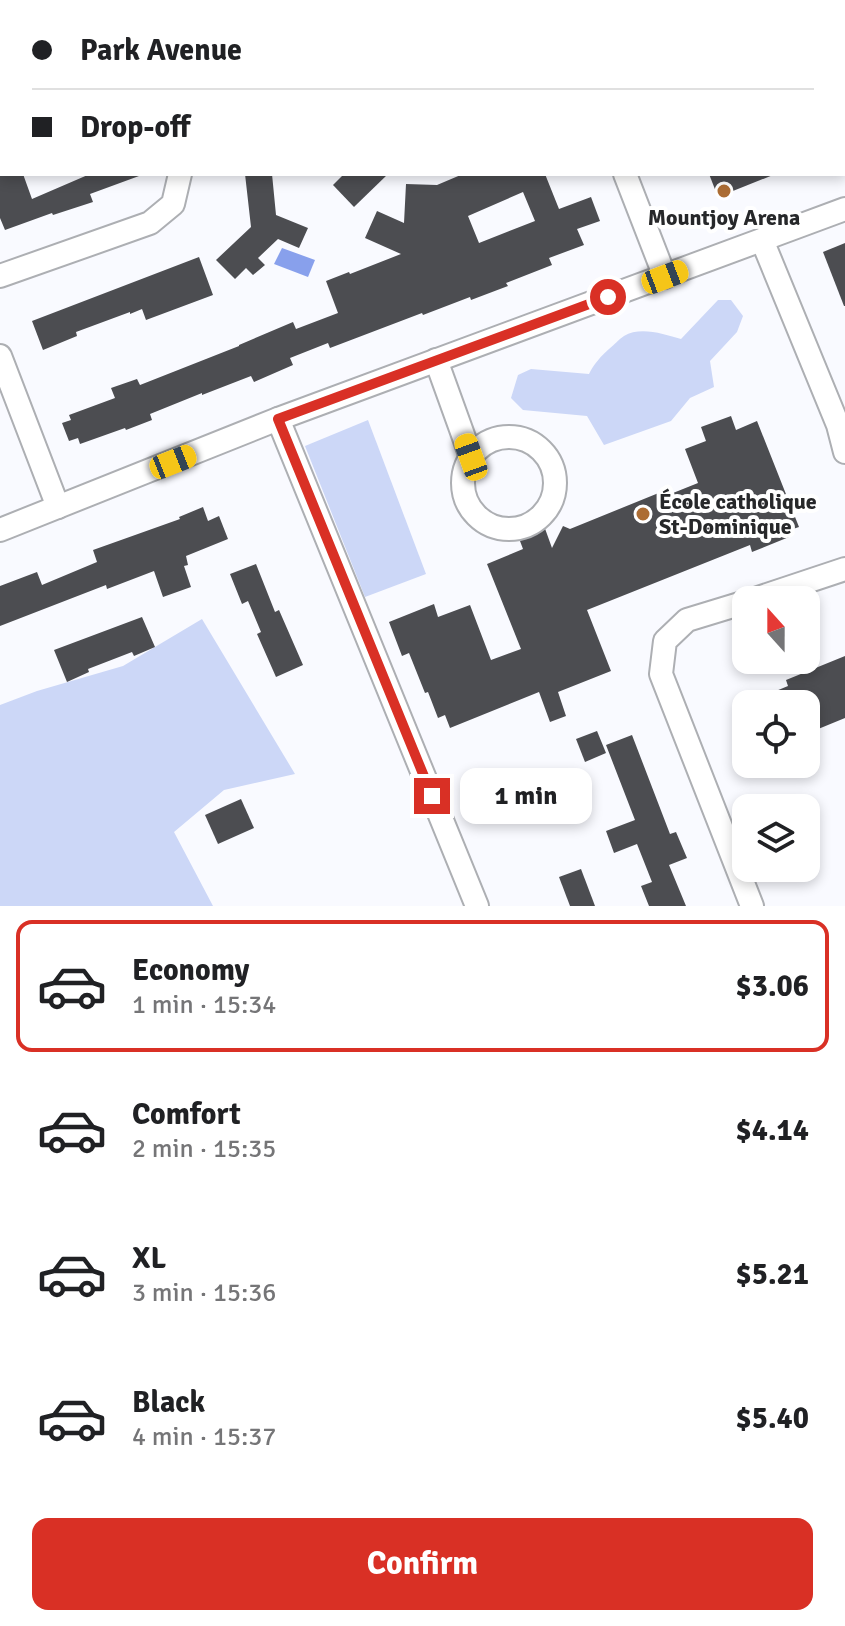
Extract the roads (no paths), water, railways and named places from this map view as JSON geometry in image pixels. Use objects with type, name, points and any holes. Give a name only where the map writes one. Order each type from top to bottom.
[{"type":"street","points":[[0,276],[150,223],[173,204],[180,176]]},
{"type":"street","points":[[626,176],[665,277]]},
{"type":"street","points":[[0,530],[278,419],[845,209]]},
{"type":"street","points":[[762,240],[838,425],[845,452]]},
{"type":"street","points":[[0,356],[58,507]]},
{"type":"street","points":[[436,360],[471,457],[463,486],[475,514],[487,524],[502,529],[518,528],[533,522],[545,512],[552,500],[554,471],[537,447],[524,439],[495,439],[471,457]]},
{"type":"street","points":[[278,419],[477,906]]},
{"type":"street","points":[[794,586],[845,569]]},
{"type":"street","points":[[732,606],[687,620],[665,641],[661,674],[752,906]]},
{"type":"water","points":[[282,248],[315,260],[308,277],[274,264]]},
{"type":"place","name":"Mountjoy Arena","points":[[724,191]]},
{"type":"place","name":"École catholique St-Dominique","points":[[643,514]]}]
